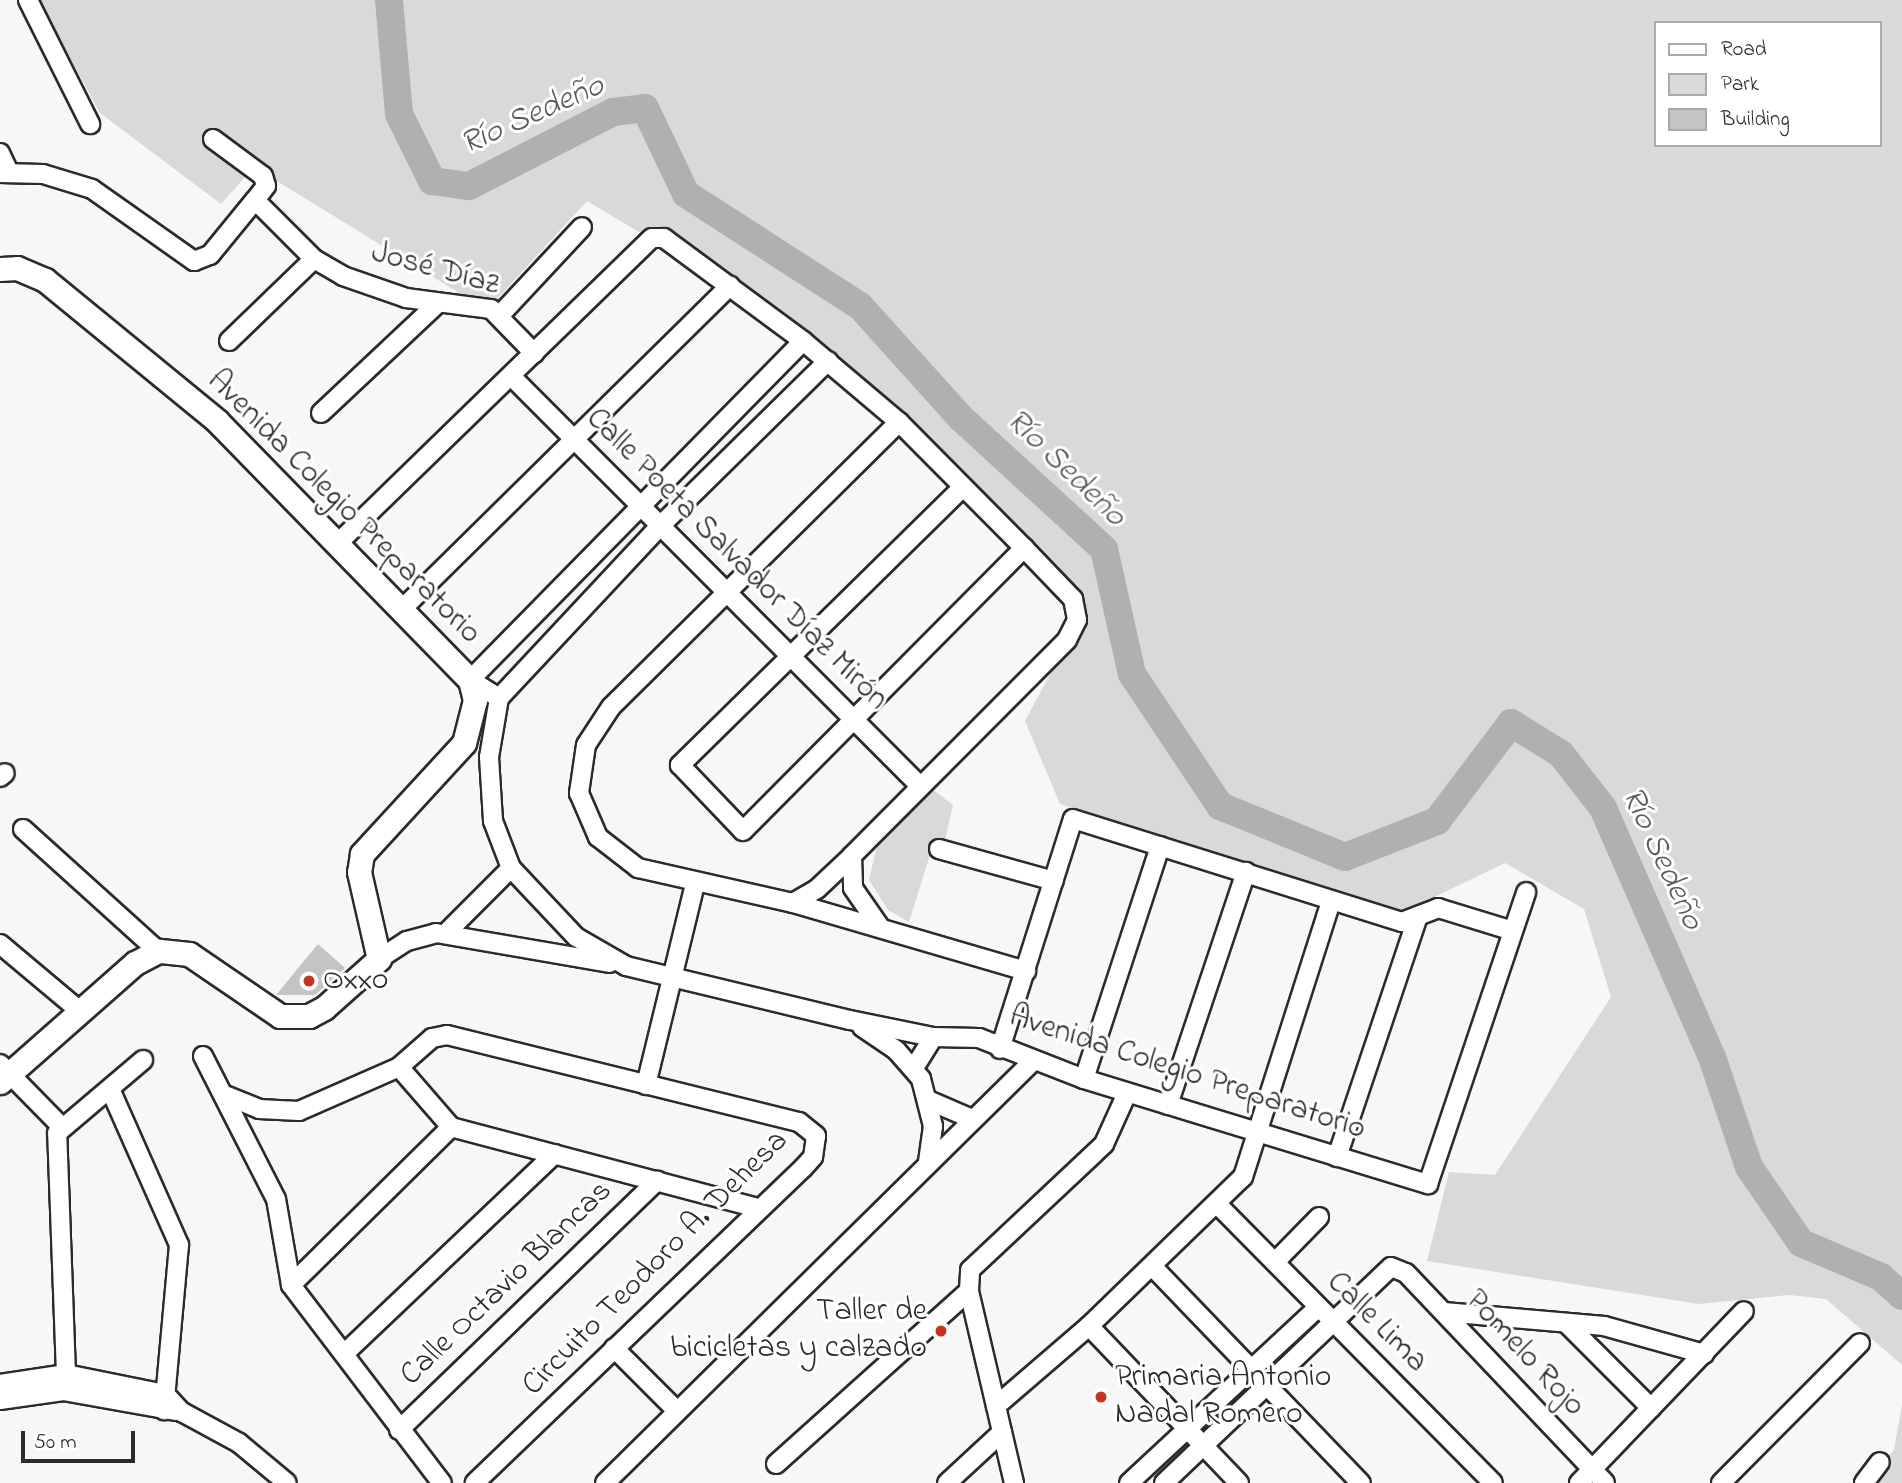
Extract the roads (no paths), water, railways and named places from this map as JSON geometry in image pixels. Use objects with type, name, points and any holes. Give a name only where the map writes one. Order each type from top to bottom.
[{"type":"street","points":[[28,0],[90,124]]},
{"type":"street","points":[[0,153],[5,173],[68,179],[92,189],[194,261],[210,256],[266,186],[263,176],[213,138]]},
{"type":"street","name":"José Díaz","points":[[255,200],[314,259],[362,284],[438,303],[480,307],[500,315],[534,353]]},
{"type":"street","points":[[500,315],[582,227]]},
{"type":"street","points":[[337,544],[658,236],[803,341],[898,422],[1024,548],[1073,599],[1077,620],[1067,640],[919,785],[852,856],[793,903]]},
{"type":"street","points":[[229,341],[314,259]]},
{"type":"street","name":"Avenida Colegio Preparatorio","points":[[0,269],[17,268],[46,280],[176,385],[470,680],[499,698],[489,757],[493,821],[512,869],[576,937],[626,966]]},
{"type":"street","points":[[401,610],[730,286]]},
{"type":"street","points":[[321,413],[438,303]]},
{"type":"street","points":[[62,1127],[4,1073],[81,1012],[135,963],[158,951],[189,954],[265,1009],[295,1018],[324,1008],[379,959],[359,872],[362,854],[457,752],[475,715],[470,680],[803,341]]},
{"type":"street","points":[[499,698],[660,526],[828,361]]},
{"type":"street","name":"Calle Poeta Salvador Díaz Mirón","points":[[511,376],[919,785]]},
{"type":"street","points":[[898,422],[611,707],[586,745],[580,767],[587,819],[614,855],[638,868],[695,884],[793,903],[1026,971]]},
{"type":"street","points":[[963,486],[680,765],[743,831],[1024,548]]},
{"type":"street","points":[[457,752],[489,757]]},
{"type":"street","points":[[1000,1049],[1073,819],[1402,922],[1438,908],[1513,930]]},
{"type":"street","points":[[23,829],[158,951]]},
{"type":"street","points":[[1084,1079],[1160,846]]},
{"type":"street","points":[[939,849],[1054,881]]},
{"type":"street","points":[[852,856],[856,896],[880,928]]},
{"type":"street","points":[[445,933],[512,869]]},
{"type":"street","points":[[1168,1105],[1246,872]]},
{"type":"street","points":[[646,1086],[695,884]]},
{"type":"street","name":"Avenida Colegio Preparatorio","points":[[379,959],[417,937],[445,933],[626,966],[850,1020],[933,1037],[963,1034],[1032,1062],[1127,1093],[1428,1184],[1526,892]]},
{"type":"street","points":[[996,1406],[1089,1326],[1243,1177],[1260,1133],[1331,901]]},
{"type":"street","points":[[1338,1157],[1418,916]]},
{"type":"street","points":[[0,944],[81,1012]]},
{"type":"street","points":[[850,1020],[914,1068],[928,1100],[933,1126],[928,1162]]},
{"type":"street","name":"Circuito Teodoro A. Dehesa","points":[[225,1096],[259,1109],[299,1111],[399,1067],[432,1038],[447,1035],[810,1128],[816,1136],[813,1157],[475,1483]]},
{"type":"street","points":[[914,1068],[933,1037]]},
{"type":"street","points":[[203,1056],[276,1199],[291,1285],[442,1483]]},
{"type":"street","points":[[66,1374],[55,1140],[62,1127],[143,1060]]},
{"type":"street","points":[[605,1483],[1032,1062]]},
{"type":"street","points":[[399,1067],[451,1127],[758,1208]]},
{"type":"street","points":[[110,1089],[179,1245],[170,1405]]},
{"type":"street","points":[[1014,1483],[969,1291],[970,1270],[1104,1144],[1127,1093]]},
{"type":"street","points":[[928,1100],[972,1119]]},
{"type":"street","points":[[291,1285],[451,1127]]},
{"type":"street","points":[[345,1353],[555,1154]]},
{"type":"street","name":"Calle Octavio Blancas","points":[[399,1430],[657,1181]]},
{"type":"street","name":"Calle Lima","points":[[1217,1204],[1493,1483]]},
{"type":"street","points":[[1275,1262],[1319,1217]]},
{"type":"street","points":[[1152,1266],[1361,1483]]},
{"type":"street","name":"Pomelo Rojo","points":[[1332,1322],[1385,1270],[1399,1268],[1605,1483]]},
{"type":"street","points":[[776,1464],[969,1291]]},
{"type":"street","points":[[1129,1483],[1317,1308]]},
{"type":"street","points":[[1579,1483],[1744,1311]]},
{"type":"street","points":[[1444,1312],[1604,1326],[1704,1354]]},
{"type":"street","points":[[1164,1483],[1332,1322]]},
{"type":"street","points":[[1567,1324],[1651,1408]]},
{"type":"street","points":[[1089,1326],[1184,1429],[1239,1483]]},
{"type":"street","points":[[1721,1483],[1860,1343]]},
{"type":"street","points":[[614,1348],[677,1411]]},
{"type":"street","points":[[0,1384],[66,1374],[170,1405],[239,1443],[287,1483]]},
{"type":"street","points":[[0,1400],[63,1391],[170,1405]]},
{"type":"street","points":[[947,1483],[1002,1432]]},
{"type":"street","points":[[1864,1483],[1880,1462]]},
{"type":"waterway","name":"Río Sedeño","points":[[389,0],[399,114],[432,181],[469,186],[613,112],[645,108],[686,194],[860,306],[961,418],[1104,549],[1132,674],[1220,806],[1345,857],[1437,821],[1511,723],[1561,754],[1603,808],[1712,1057],[1749,1167],[1801,1243],[1881,1277],[1902,1296]]},
{"type":"place","name":"Oxxo","points":[[309,981]]},
{"type":"place","name":"Taller de bicicletas y calzado","points":[[941,1331]]},
{"type":"place","name":"Primaria Antonio Nadal Romero","points":[[1101,1397]]}]
